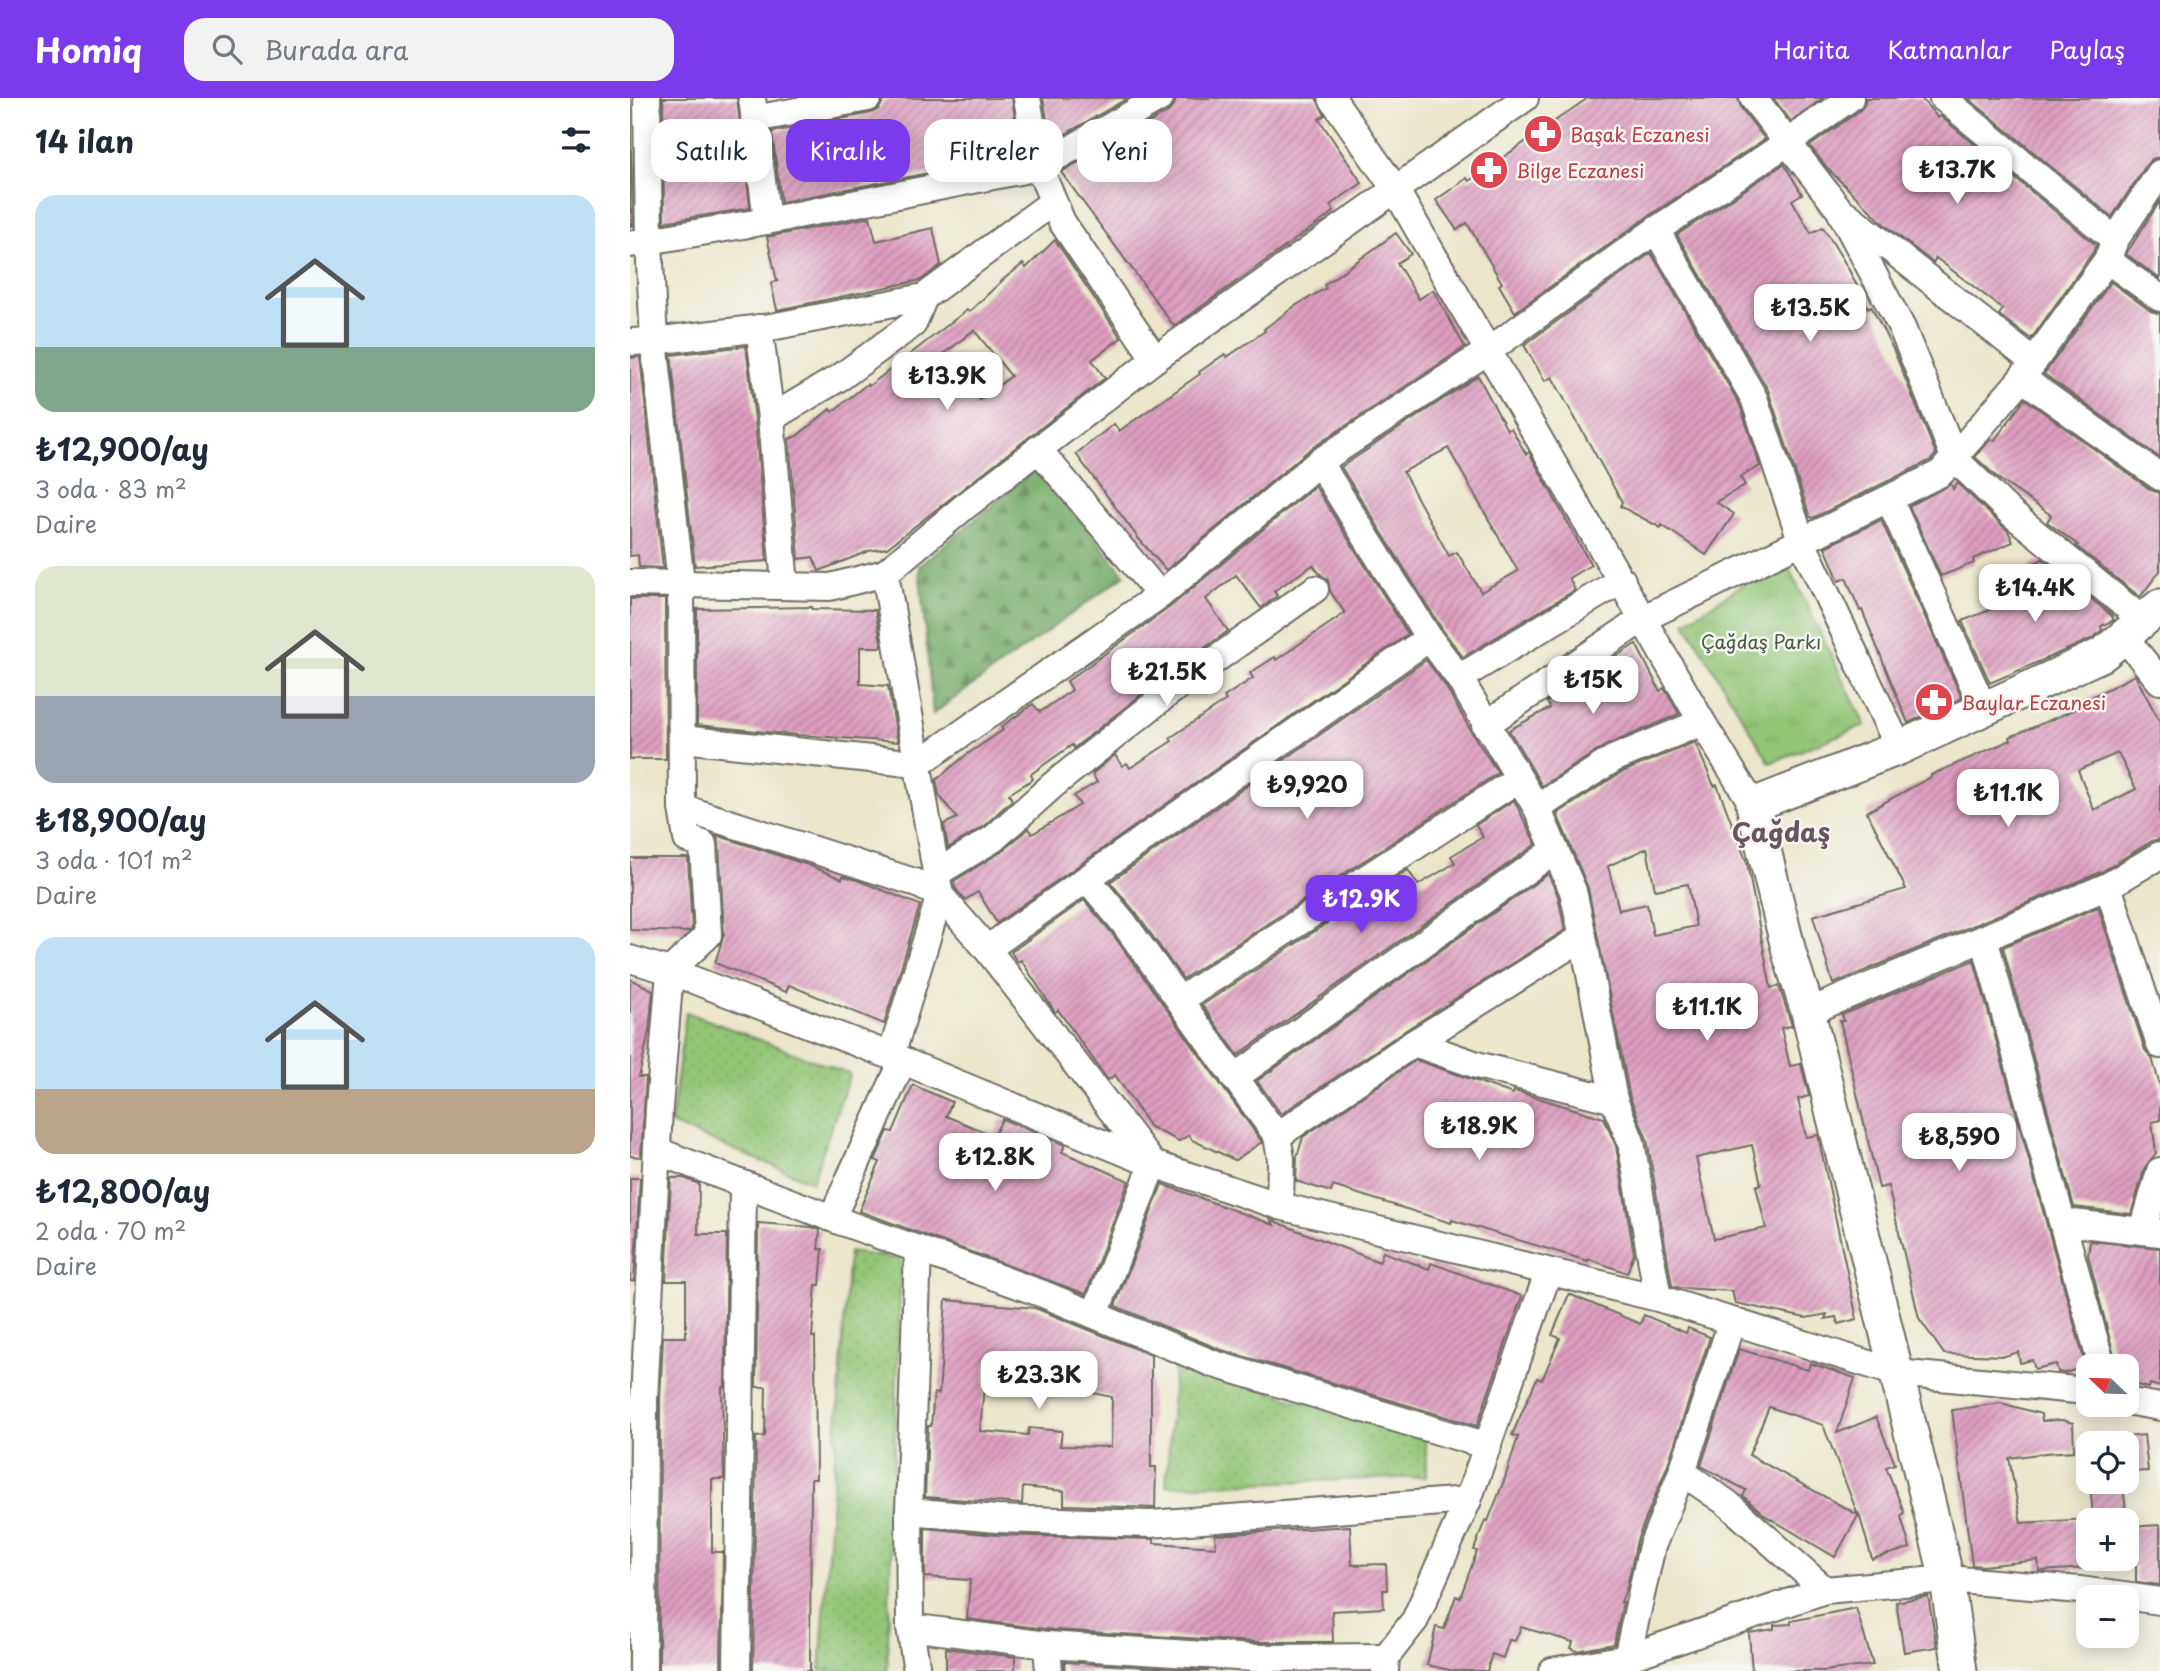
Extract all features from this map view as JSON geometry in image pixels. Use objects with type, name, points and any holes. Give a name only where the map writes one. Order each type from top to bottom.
[{"type":"street","points":[[643,1671],[637,1399],[670,971],[708,935],[703,844],[687,839],[682,808],[681,583],[642,342],[640,243],[647,98]]},
{"type":"street","points":[[1027,98],[1031,119]]},
{"type":"street","points":[[1063,154],[1160,98]]},
{"type":"street","points":[[1332,98],[1395,189],[1702,722],[1753,805],[1790,956],[1808,1012],[1947,1579],[1960,1671]]},
{"type":"street","points":[[1753,98],[1839,209],[1902,328],[1955,459],[2012,514],[2142,621],[2160,681]]},
{"type":"street","points":[[682,739],[918,764],[1160,595],[1319,462],[1488,351],[1656,230],[1850,98]]},
{"type":"street","points":[[1943,98],[2160,298]]},
{"type":"street","points":[[767,221],[753,108],[858,99]]},
{"type":"street","points":[[630,583],[830,587],[885,573],[1038,449],[1155,359],[1517,100]]},
{"type":"street","points":[[1485,724],[1644,618],[1941,473],[2028,370],[2111,250],[2160,173]]},
{"type":"street","points":[[640,243],[964,182]]},
{"type":"street","points":[[1046,182],[1062,222],[1155,359]]},
{"type":"street","points":[[642,342],[759,328],[924,297],[1053,202]]},
{"type":"street","points":[[1839,209],[2028,370],[2160,477]]},
{"type":"street","points":[[1656,230],[1754,398],[1801,540],[1899,748]]},
{"type":"street","points":[[771,418],[842,376],[913,324],[924,297]]},
{"type":"street","points":[[759,328],[771,418],[785,586]]},
{"type":"street","points":[[1038,449],[1160,595]]},
{"type":"street","points":[[1319,462],[1429,638],[1459,678],[1537,808],[1573,891],[1614,1100],[1631,1142],[1658,1298]]},
{"type":"street","points":[[1889,499],[1984,709]]},
{"type":"street","points":[[832,1218],[897,1058],[938,884],[885,573]]},
{"type":"street","points":[[1459,678],[1622,580]]},
{"type":"street","points":[[682,808],[914,882],[938,884],[1053,785],[1167,694],[1315,589]]},
{"type":"street","points":[[1753,805],[1899,748],[2103,654],[2142,621]]},
{"type":"street","points":[[987,949],[1429,638]]},
{"type":"street","points":[[1537,808],[1613,759],[1702,722]]},
{"type":"street","points":[[1180,1000],[1518,779]]},
{"type":"street","points":[[1234,1078],[1555,850]]},
{"type":"street","points":[[1808,1012],[2108,886],[2160,855]]},
{"type":"street","points":[[1088,880],[1123,922],[1277,1136],[1281,1160],[1280,1206]]},
{"type":"street","points":[[938,884],[1153,1164]]},
{"type":"street","points":[[2108,886],[2160,1045]]},
{"type":"street","points":[[1277,1136],[1414,1042],[1583,937]]},
{"type":"street","points":[[1984,938],[2099,1354]]},
{"type":"street","points":[[630,959],[670,971],[897,1058],[1153,1164],[1280,1206],[1658,1298],[1897,1374],[2076,1390]]},
{"type":"street","points":[[1414,1042],[1477,1065],[1614,1100]]},
{"type":"street","points":[[657,1151],[1095,1314],[1214,1364],[1488,1446]]},
{"type":"street","points":[[1095,1314],[1153,1164]]},
{"type":"street","points":[[2064,1222],[2151,1231],[2160,1171]]},
{"type":"street","points":[[737,1671],[743,1185]]},
{"type":"street","points":[[917,1671],[910,1627],[909,1510],[918,1249]]},
{"type":"street","points":[[910,1627],[1048,1658],[1254,1665],[1385,1664],[1415,1620],[1468,1500],[1548,1273]]},
{"type":"street","points":[[1627,1658],[1652,1546],[1682,1472],[1732,1321]]},
{"type":"street","points":[[2139,1403],[2160,1407]]},
{"type":"street","points":[[1682,1472],[1727,1503],[1825,1590]]},
{"type":"street","points":[[909,1510],[997,1519],[1150,1524],[1468,1500]]},
{"type":"street","points":[[1552,1671],[1627,1658],[1825,1590],[1947,1579],[2080,1590],[2160,1601]]},
{"type":"green space","points":[[1037,468],[1125,575],[933,714],[919,566]]},
{"type":"green space","name":"Çağdaş Parkı","points":[[1784,558],[1865,725],[1770,763],[1685,622]]},
{"type":"green space","points":[[686,1012],[850,1074],[812,1182],[671,1124]]},
{"type":"green space","points":[[849,1252],[901,1259],[887,1671],[820,1671]]},
{"type":"green space","points":[[1175,1363],[1426,1440],[1426,1477],[1166,1486]]},
{"type":"building","points":[[630,98],[633,226],[630,226]]},
{"type":"building","points":[[663,98],[737,98],[739,119],[663,119]]},
{"type":"building","points":[[900,98],[1012,98],[1015,119],[924,119],[924,174],[910,177],[910,119],[840,119],[871,113],[879,109],[883,101]]},
{"type":"building","points":[[1043,98],[1128,98],[1091,119],[1077,119],[1077,127],[1063,135],[1063,119],[1047,119]]},
{"type":"building","points":[[1176,98],[1316,98],[1325,115],[1319,119],[1362,183],[1330,205],[1334,212],[1174,326],[1063,175],[1063,171],[1077,163],[1077,182],[1172,182],[1172,119],[1156,119],[1174,105]]},
{"type":"building","points":[[1588,98],[1738,98],[1741,108],[1765,139],[1647,217],[1515,312],[1499,285],[1502,283],[1467,223],[1457,230],[1436,200],[1467,178],[1469,181]]},
{"type":"building","points":[[1773,98],[1823,98],[1791,121]]},
{"type":"building","points":[[1866,98],[1921,98],[1938,118],[1940,116],[2096,245],[2031,339],[1999,315],[2003,309],[1936,258],[1933,263],[1885,225],[1829,170],[1810,146],[1859,111]]},
{"type":"building","points":[[1968,98],[2160,98],[2160,157],[2147,164],[2112,217]]},
{"type":"building","points":[[786,129],[786,182],[883,182],[781,202],[772,132]]},
{"type":"building","points":[[1784,164],[1802,194],[1792,200],[1811,233],[1823,227],[1868,308],[1871,306],[1894,351],[1936,454],[1931,460],[1813,518],[1810,517],[1768,390],[1677,235]]},
{"type":"building","points":[[664,182],[747,182],[750,208],[664,222]]},
{"type":"building","points":[[2160,201],[2160,279],[2126,254]]},
{"type":"building","points":[[870,217],[876,241],[933,228],[941,265],[921,280],[777,310],[771,283],[777,281],[767,237]]},
{"type":"building","points":[[1396,233],[1411,254],[1397,263],[1419,299],[1433,290],[1465,347],[1309,450],[1166,570],[1139,539],[1076,454],[1114,424],[1119,431],[1225,354],[1227,357],[1265,331],[1264,329],[1326,288],[1324,285]]},
{"type":"building","points":[[1055,240],[1121,338],[1092,360],[1105,378],[887,548],[869,551],[819,571],[813,557],[799,559],[789,439],[797,436],[830,409],[832,412],[867,384],[869,386],[967,310],[969,312],[1023,264],[1026,268]],"holes":[[[974,330],[1011,376],[980,400],[944,354]]]},
{"type":"building","points":[[1651,253],[1740,405],[1760,466],[1740,477],[1745,485],[1716,502],[1734,514],[1706,555],[1662,525],[1661,528],[1620,506],[1622,502],[1552,377],[1545,381],[1524,345]]},
{"type":"building","points":[[2111,282],[2151,311],[2160,314],[2160,458],[2044,374]]},
{"type":"building","points":[[746,346],[767,561],[695,566],[671,355]]},
{"type":"building","points":[[640,357],[663,568],[639,567],[638,555],[630,556],[630,358]]},
{"type":"building","points":[[1478,376],[1507,430],[1511,428],[1526,454],[1529,452],[1591,565],[1569,578],[1575,590],[1463,657],[1442,629],[1341,467]],"holes":[[[1448,448],[1518,571],[1481,592],[1457,552],[1449,556],[1403,472]]]},
{"type":"building","points":[[2025,399],[2151,490],[2160,493],[2160,571],[2140,597],[2047,522],[2051,515],[2000,480],[1975,457],[1991,439],[1994,441]]},
{"type":"building","points":[[1957,483],[2008,531],[2013,542],[1973,559],[1974,563],[1941,576],[1909,506],[1951,484],[1953,489]]},
{"type":"building","points":[[1315,486],[1408,634],[997,923],[978,892],[965,900],[955,888],[954,881],[1001,852],[1029,828],[1032,834],[1080,805],[1074,796],[1097,782],[1092,774],[1115,755],[1122,766],[1127,763],[1130,768],[1172,741],[1170,738],[1226,700],[1224,697],[1253,678],[1250,673],[1275,657],[1276,660],[1345,613],[1330,591],[1328,580],[1313,565],[1274,591],[1277,596],[1261,608],[1236,575],[1206,599],[1228,631],[1157,682],[1074,748],[1072,745],[1031,774],[1033,779],[1009,794],[1012,800],[984,826],[948,848],[944,824],[957,818],[939,795],[936,780],[1033,704],[1040,712],[1072,690],[1067,681],[1170,607]]},
{"type":"building","points":[[1881,520],[1962,698],[1908,723],[1862,610],[1860,611],[1846,578],[1839,581],[1825,547]]},
{"type":"building","points":[[2043,559],[2114,620],[2101,626],[2102,630],[2093,638],[1990,683],[1962,621],[2015,600],[2010,589],[2035,578],[2030,565]]},
{"type":"building","points":[[630,599],[665,599],[666,759],[630,759]]},
{"type":"building","points":[[812,607],[875,610],[882,647],[860,647],[860,684],[888,686],[898,742],[697,725],[697,609]]},
{"type":"building","points":[[1636,644],[1660,691],[1664,688],[1679,714],[1605,746],[1542,786],[1509,730],[1550,708],[1547,702]]},
{"type":"building","points":[[1426,660],[1446,687],[1498,773],[1183,979],[1136,913],[1110,882]]},
{"type":"building","points":[[2135,675],[2160,722],[2160,839],[2152,841],[2101,872],[1833,984],[1813,916],[1906,889],[1867,812],[1931,775],[2074,710],[2072,707]],"holes":[[[2118,753],[2136,789],[2094,810],[2078,770]]]},
{"type":"building","points":[[1695,742],[1714,786],[1717,785],[1747,863],[1771,988],[1779,986],[1792,1026],[1781,1028],[1790,1066],[1801,1064],[1809,1096],[1798,1099],[1806,1137],[1818,1135],[1857,1319],[1838,1324],[1836,1317],[1825,1319],[1827,1314],[1806,1318],[1735,1303],[1732,1291],[1672,1286],[1647,1139],[1630,1098],[1588,888],[1557,814],[1620,773]],"holes":[[[1647,848],[1655,890],[1688,884],[1696,926],[1653,935],[1647,904],[1619,910],[1608,866]],[[1752,1145],[1761,1184],[1756,1186],[1766,1228],[1714,1239],[1696,1158]]]},
{"type":"building","points":[[1514,800],[1536,844],[1238,1055],[1202,1005],[1408,870],[1418,885],[1455,863],[1451,856],[1483,837],[1476,825]]},
{"type":"building","points":[[716,835],[842,879],[843,876],[857,880],[920,905],[884,1024],[789,985],[786,992],[715,963],[724,934],[719,843]]},
{"type":"building","points":[[630,858],[688,858],[692,929],[689,932],[630,930]]},
{"type":"building","points":[[1548,874],[1558,896],[1565,930],[1406,1030],[1281,1114],[1257,1081]]},
{"type":"building","points":[[1084,900],[1111,932],[1262,1142],[1235,1160],[1192,1140],[1189,1135],[1179,1141],[1150,1127],[1115,1075],[1108,1080],[1058,1010],[1055,1012],[1021,960],[1017,962],[1011,952]]},
{"type":"building","points":[[2098,907],[2145,1050],[2152,1058],[2160,1086],[2160,1120],[2152,1122],[2156,1153],[2145,1167],[2131,1214],[2074,1207],[2003,947]]},
{"type":"building","points":[[1974,960],[2082,1354],[2076,1354],[2076,1370],[2058,1372],[2056,1364],[2035,1369],[2032,1360],[2020,1363],[2018,1352],[2005,1356],[1944,1354],[1919,1318],[1888,1186],[1879,1188],[1840,1021],[1844,1021],[1842,1015]]},
{"type":"building","points":[[630,979],[653,990],[649,1032],[639,1077],[646,1077],[641,1157],[630,1156]]},
{"type":"building","points":[[1416,1060],[1513,1094],[1514,1091],[1604,1118],[1616,1146],[1634,1254],[1627,1273],[1589,1259],[1588,1261],[1452,1220],[1451,1223],[1333,1186],[1331,1192],[1296,1181],[1297,1157],[1303,1137]]},
{"type":"building","points":[[913,1085],[952,1102],[946,1116],[994,1136],[1002,1119],[1065,1145],[1062,1152],[1129,1181],[1086,1294],[859,1211],[880,1162],[875,1160],[888,1131],[893,1132]]},
{"type":"building","points":[[630,1178],[640,1178],[634,1281],[630,1281]]},
{"type":"building","points":[[671,1178],[684,1178],[699,1184],[698,1234],[727,1234],[725,1387],[722,1387],[724,1479],[712,1479],[712,1552],[723,1552],[721,1671],[659,1671],[660,1399],[663,1337],[686,1337],[686,1281],[666,1281]]},
{"type":"building","points":[[1162,1184],[1274,1225],[1271,1220],[1379,1262],[1383,1252],[1429,1269],[1431,1263],[1522,1296],[1477,1426],[1219,1349],[1115,1306]]},
{"type":"building","points":[[758,1223],[820,1230],[818,1249],[823,1249],[820,1285],[816,1285],[812,1337],[815,1337],[816,1479],[811,1479],[810,1671],[753,1671],[756,1437],[765,1436],[766,1387],[756,1387]]},
{"type":"building","points":[[2090,1241],[2160,1248],[2160,1387],[2150,1384],[2149,1388],[2139,1385],[2139,1354],[2114,1354],[2088,1255]]},
{"type":"building","points":[[1569,1294],[1640,1324],[1644,1315],[1686,1333],[1688,1328],[1710,1337],[1667,1467],[1637,1540],[1621,1602],[1614,1644],[1577,1651],[1571,1648],[1573,1642],[1521,1627],[1515,1641],[1509,1640],[1503,1658],[1492,1654],[1487,1671],[1454,1671],[1427,1665],[1436,1627],[1444,1629],[1456,1596],[1460,1598],[1485,1520],[1488,1521],[1505,1478],[1518,1437],[1512,1435],[1537,1378],[1542,1380],[1560,1338],[1552,1335]]},
{"type":"building","points":[[946,1300],[1035,1308],[1151,1355],[1151,1467],[1156,1467],[1155,1508],[1064,1505],[1064,1491],[1023,1487],[1022,1504],[925,1497],[928,1426],[931,1426],[934,1393],[939,1394]],"holes":[[[986,1363],[1031,1366],[1030,1382],[1068,1384],[1068,1388],[1112,1397],[1111,1447],[1060,1446],[1062,1431],[1029,1428],[1028,1435],[980,1431]]]},
{"type":"building","points":[[1739,1349],[1808,1370],[1810,1363],[1855,1378],[1837,1433],[1876,1417],[1895,1464],[1886,1467],[1904,1512],[1901,1517],[1910,1548],[1872,1559],[1859,1514],[1835,1557],[1766,1516],[1743,1496],[1746,1490],[1701,1466]],"holes":[[[1769,1407],[1823,1425],[1858,1515],[1749,1455]]]},
{"type":"building","points":[[2001,1403],[2041,1414],[2042,1421],[2062,1420],[2073,1423],[2074,1451],[2009,1458],[2021,1523],[2076,1520],[2076,1569],[2039,1571],[2038,1560],[1972,1565],[1952,1410]]},
{"type":"building","points":[[2144,1435],[2148,1471],[2139,1471],[2139,1436]]},
{"type":"building","points":[[2091,1494],[2124,1494],[2126,1508],[2092,1508]]},
{"type":"building","points":[[2160,1525],[2160,1585],[2136,1582],[2136,1571],[2139,1571],[2139,1526]]},
{"type":"building","points":[[1350,1526],[1352,1565],[1386,1564],[1387,1590],[1383,1590],[1384,1608],[1332,1611],[1333,1642],[1253,1642],[1054,1630],[967,1619],[970,1580],[925,1577],[925,1528],[996,1535],[1154,1539],[1154,1543],[1216,1547],[1215,1535]]},
{"type":"building","points":[[1928,1596],[1937,1647],[1904,1652],[1896,1602]]},
{"type":"building","points":[[1856,1608],[1873,1665],[1824,1671],[1752,1671],[1749,1633],[1774,1629],[1774,1625],[1791,1624],[1791,1621]]},
{"type":"building","points":[[946,1648],[1015,1657],[1015,1671],[946,1671]]},
{"type":"building","points":[[1064,1662],[1209,1671],[1065,1671]]},
{"type":"place","name":"Başak Eczanesi","points":[[1543,134]]},
{"type":"place","name":"Bilge Eczanesi","points":[[1489,170]]},
{"type":"place","name":"Baylar Eczanesi","points":[[1934,702]]},
{"type":"district","name":"Çağdaş","points":[[1781,831]]}]
